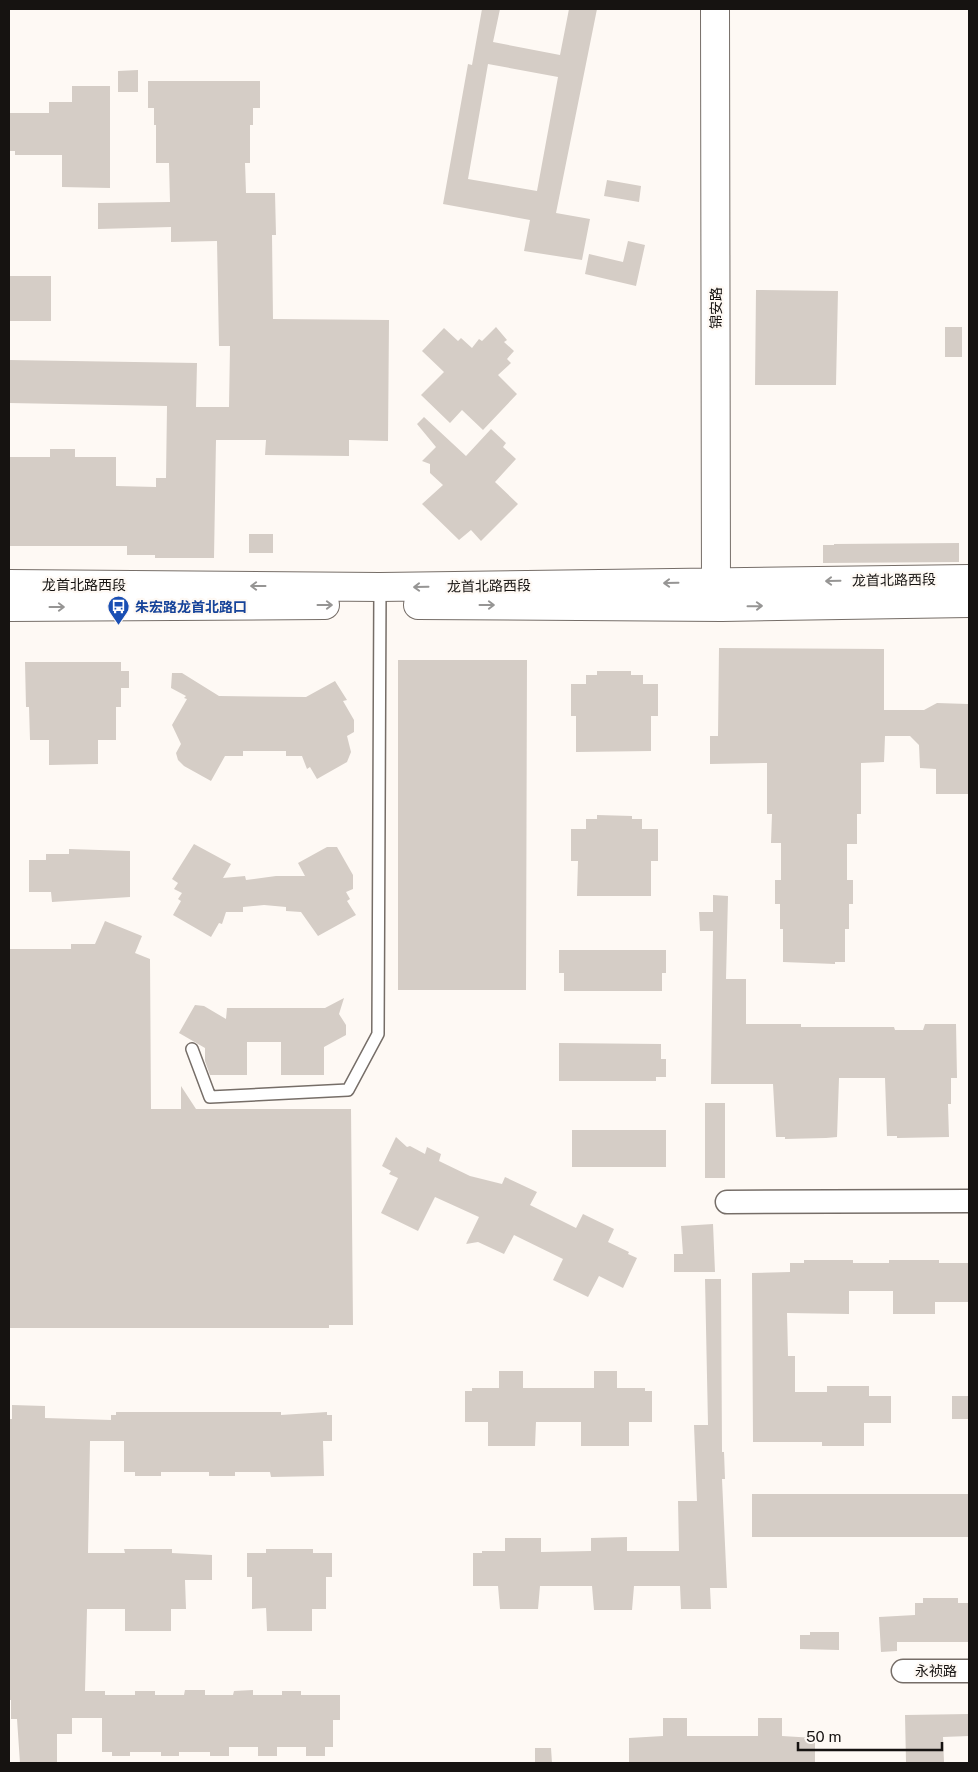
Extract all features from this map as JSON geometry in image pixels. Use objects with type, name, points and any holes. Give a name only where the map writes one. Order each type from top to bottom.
[{"type":"street","name":"锦安路","points":[[716,9],[716,594]]},
{"type":"street","name":"龙首北路西段","points":[[716,594],[969,579]]},
{"type":"street","name":"龙首北路西段","points":[[9,584],[381,596]]},
{"type":"street","name":"龙首北路西段","points":[[9,608],[381,596],[716,594],[969,603]]},
{"type":"street","points":[[727,1202],[969,1201]]},
{"type":"street","name":"永祯路","points":[[903,1671],[969,1671]]},
{"type":"lane","points":[[192,1050],[210,1097],[348,1090],[378,1034],[381,596]]},
{"type":"building","points":[[482,9],[500,9],[493,42],[560,55],[569,9],[597,9],[556,213],[590,219],[582,260],[524,251],[530,220],[443,204],[468,64],[472,65]],"holes":[[[488,64],[558,77],[537,191],[468,179]]]},
{"type":"building","points":[[138,70],[138,92],[118,92],[118,71]]},
{"type":"building","points":[[148,81],[260,81],[260,108],[253,108],[253,125],[250,125],[250,163],[245,163],[246,193],[275,193],[276,235],[272,235],[273,319],[389,320],[388,441],[349,440],[349,456],[265,455],[266,440],[216,440],[214,558],[155,558],[155,555],[127,555],[127,546],[9,546],[9,457],[50,457],[50,449],[75,449],[75,457],[116,457],[116,486],[156,487],[156,478],[166,478],[167,406],[9,403],[9,360],[197,363],[196,407],[229,407],[230,346],[219,346],[217,241],[171,242],[171,227],[98,229],[98,203],[170,202],[169,163],[156,163],[156,125],[154,125],[154,108],[148,108]]},
{"type":"building","points":[[72,86],[110,86],[110,188],[62,187],[62,155],[15,155],[15,151],[9,151],[9,113],[49,113],[49,102],[72,102]]},
{"type":"building","points":[[607,180],[641,186],[639,202],[604,196]]},
{"type":"building","points":[[628,241],[645,245],[636,286],[585,274],[589,254],[623,262]]},
{"type":"building","points":[[9,276],[51,276],[51,321],[9,321]]},
{"type":"building","points":[[756,290],[838,291],[836,385],[755,385]]},
{"type":"building","points":[[496,327],[507,340],[504,342],[514,351],[507,359],[511,363],[498,375],[517,394],[483,430],[462,410],[450,423],[421,395],[444,372],[422,351],[444,328],[458,341],[461,338],[472,348],[479,339],[482,341]]},
{"type":"building","points":[[945,327],[962,327],[962,357],[945,357]]},
{"type":"building","points":[[424,417],[466,456],[491,429],[506,443],[503,447],[516,459],[495,482],[518,504],[481,541],[471,530],[459,540],[422,504],[443,485],[430,473],[430,464],[422,461],[436,447],[417,424]]},
{"type":"building","points":[[249,534],[273,534],[273,553],[249,553]]},
{"type":"building","points":[[959,543],[959,562],[823,563],[823,545]]},
{"type":"building","points":[[719,648],[884,649],[884,710],[924,710],[937,703],[968,704],[969,794],[936,794],[936,769],[920,768],[919,745],[910,736],[885,736],[884,762],[861,763],[861,814],[857,814],[857,844],[847,844],[847,880],[853,880],[853,904],[849,904],[849,929],[845,929],[845,962],[835,962],[835,964],[783,962],[783,929],[780,929],[780,904],[775,904],[775,880],[781,880],[781,843],[771,843],[772,814],[767,814],[767,763],[710,764],[710,736],[718,736]]},
{"type":"building","points":[[398,660],[527,660],[526,990],[398,990]]},
{"type":"building","points":[[25,662],[121,662],[121,671],[129,671],[129,688],[121,688],[121,707],[116,707],[116,740],[98,740],[98,764],[49,765],[49,740],[30,740],[29,707],[26,707]]},
{"type":"building","points":[[597,671],[631,671],[631,675],[643,675],[643,684],[658,684],[658,716],[651,716],[651,751],[576,752],[576,716],[571,716],[571,684],[586,684],[586,675],[597,675]]},
{"type":"building","points":[[172,673],[182,673],[219,696],[306,697],[335,681],[347,700],[343,701],[354,720],[354,732],[347,736],[351,752],[347,762],[317,779],[310,767],[307,769],[302,756],[286,756],[286,751],[243,751],[243,756],[225,756],[211,781],[184,766],[178,760],[176,753],[181,744],[172,725],[187,699],[184,698],[186,696],[171,688]]},
{"type":"building","points":[[597,815],[632,816],[632,819],[642,819],[642,829],[658,829],[658,861],[651,861],[651,896],[577,896],[578,861],[571,861],[571,829],[586,829],[586,819],[597,819]]},
{"type":"building","points":[[194,844],[231,864],[223,878],[245,876],[246,880],[276,876],[305,876],[298,863],[327,847],[337,847],[353,875],[353,889],[346,892],[350,899],[347,901],[356,915],[318,936],[301,912],[286,911],[286,907],[264,905],[243,907],[243,912],[226,912],[222,924],[219,923],[211,937],[173,915],[181,901],[178,899],[182,893],[174,889],[178,883],[172,879]]},
{"type":"building","points":[[69,849],[130,851],[130,897],[52,902],[51,892],[29,892],[29,860],[46,860],[46,854],[69,854]]},
{"type":"building","points":[[713,895],[728,896],[726,979],[746,979],[746,1024],[801,1024],[801,1027],[894,1027],[895,1030],[923,1030],[925,1024],[956,1024],[957,1078],[951,1078],[951,1104],[948,1104],[949,1137],[897,1138],[897,1136],[887,1136],[885,1078],[839,1078],[837,1137],[826,1138],[785,1139],[785,1137],[776,1137],[773,1084],[711,1084],[713,931],[700,931],[699,912],[713,912]]},
{"type":"building","points":[[105,921],[142,936],[135,953],[150,959],[151,1109],[181,1109],[181,1086],[196,1109],[351,1109],[353,1325],[329,1325],[329,1328],[9,1328],[9,949],[71,949],[71,944],[95,944]]},
{"type":"building","points":[[559,950],[666,950],[666,973],[662,973],[662,991],[564,991],[564,973],[559,973]]},
{"type":"building","points":[[344,998],[339,1014],[346,1025],[346,1035],[324,1047],[324,1075],[281,1075],[281,1042],[247,1042],[247,1075],[210,1075],[205,1061],[205,1048],[179,1033],[195,1005],[204,1006],[226,1019],[227,1008],[325,1008]]},
{"type":"building","points":[[559,1043],[661,1044],[661,1059],[666,1059],[666,1077],[656,1077],[656,1081],[559,1081]]},
{"type":"building","points":[[705,1103],[725,1103],[725,1178],[705,1178]]},
{"type":"building","points":[[572,1130],[666,1130],[666,1167],[572,1167]]},
{"type":"building","points":[[396,1137],[407,1147],[410,1146],[425,1154],[427,1147],[441,1154],[439,1161],[470,1176],[502,1184],[505,1177],[537,1192],[530,1205],[576,1228],[583,1214],[614,1229],[608,1242],[637,1258],[623,1288],[599,1276],[588,1297],[553,1280],[563,1259],[514,1235],[504,1254],[478,1242],[466,1244],[479,1217],[435,1197],[418,1231],[381,1213],[398,1178],[389,1174],[391,1171],[382,1166]]},
{"type":"building","points":[[713,1224],[715,1272],[674,1272],[674,1254],[683,1254],[681,1226]]},
{"type":"building","points":[[804,1260],[853,1260],[853,1263],[889,1263],[889,1260],[939,1260],[939,1263],[969,1263],[969,1302],[935,1302],[935,1314],[893,1314],[893,1291],[849,1291],[849,1314],[787,1313],[788,1356],[795,1356],[795,1392],[827,1392],[827,1386],[869,1386],[869,1396],[891,1396],[891,1423],[864,1423],[864,1446],[822,1446],[822,1442],[753,1442],[752,1273],[790,1272],[790,1263],[804,1263]]},
{"type":"building","points":[[705,1279],[721,1279],[722,1452],[724,1452],[725,1479],[722,1479],[727,1588],[710,1588],[711,1609],[681,1609],[680,1586],[634,1586],[632,1610],[594,1610],[592,1586],[540,1586],[538,1609],[500,1609],[498,1586],[473,1586],[473,1553],[505,1551],[505,1538],[541,1538],[541,1552],[591,1551],[591,1538],[627,1537],[627,1551],[679,1551],[678,1501],[697,1501],[694,1425],[708,1425]]},
{"type":"building","points":[[499,1371],[523,1371],[523,1388],[594,1388],[594,1371],[617,1371],[617,1388],[645,1388],[645,1391],[652,1391],[652,1422],[629,1422],[629,1446],[581,1446],[581,1422],[536,1422],[535,1446],[488,1446],[488,1422],[465,1422],[465,1391],[472,1391],[472,1388],[499,1388]]},
{"type":"building","points":[[952,1396],[969,1396],[969,1419],[952,1419]]},
{"type":"building","points":[[12,1405],[45,1406],[45,1418],[111,1420],[111,1415],[116,1415],[116,1412],[281,1412],[281,1415],[327,1412],[327,1415],[332,1415],[332,1441],[323,1441],[324,1476],[271,1477],[270,1472],[235,1472],[235,1476],[209,1476],[209,1472],[161,1472],[161,1476],[135,1476],[135,1472],[124,1472],[124,1441],[90,1441],[88,1553],[125,1553],[124,1549],[172,1549],[172,1553],[212,1555],[212,1580],[185,1580],[186,1609],[171,1609],[171,1631],[125,1631],[125,1609],[87,1609],[85,1691],[105,1691],[105,1695],[135,1695],[135,1691],[155,1691],[155,1695],[184,1695],[185,1690],[205,1690],[205,1695],[233,1695],[234,1691],[253,1690],[253,1695],[282,1695],[282,1691],[301,1691],[301,1695],[340,1695],[340,1720],[333,1720],[333,1747],[325,1747],[325,1756],[306,1756],[306,1747],[277,1747],[277,1756],[258,1756],[258,1747],[229,1747],[229,1756],[210,1756],[210,1752],[179,1752],[179,1756],[161,1756],[161,1752],[130,1752],[130,1756],[112,1756],[112,1752],[102,1752],[102,1718],[72,1718],[72,1734],[57,1734],[57,1763],[20,1763],[17,1719],[11,1719],[11,1700],[9,1700],[9,1419],[12,1419]]},
{"type":"building","points":[[752,1494],[969,1494],[969,1537],[752,1537]]},
{"type":"building","points":[[266,1549],[313,1549],[313,1553],[332,1553],[332,1577],[326,1577],[326,1609],[312,1609],[312,1631],[267,1631],[266,1608],[252,1609],[252,1577],[247,1577],[247,1553],[266,1553]]},
{"type":"building","points":[[923,1598],[958,1598],[958,1603],[969,1603],[969,1642],[897,1642],[897,1651],[881,1652],[879,1617],[915,1615],[915,1603],[923,1603]]},
{"type":"building","points":[[810,1632],[839,1632],[839,1650],[800,1649],[800,1635],[810,1635]]},
{"type":"building","points":[[969,1714],[969,1736],[943,1737],[944,1762],[906,1762],[905,1715]]},
{"type":"building","points":[[663,1718],[687,1718],[687,1736],[758,1736],[758,1718],[782,1718],[782,1736],[815,1738],[815,1763],[629,1763],[629,1738],[663,1736]]},
{"type":"building","points":[[535,1748],[551,1748],[552,1763],[535,1763]]},
{"type":"place","name":"朱宏路龙首北路口","points":[[119,626]]}]
